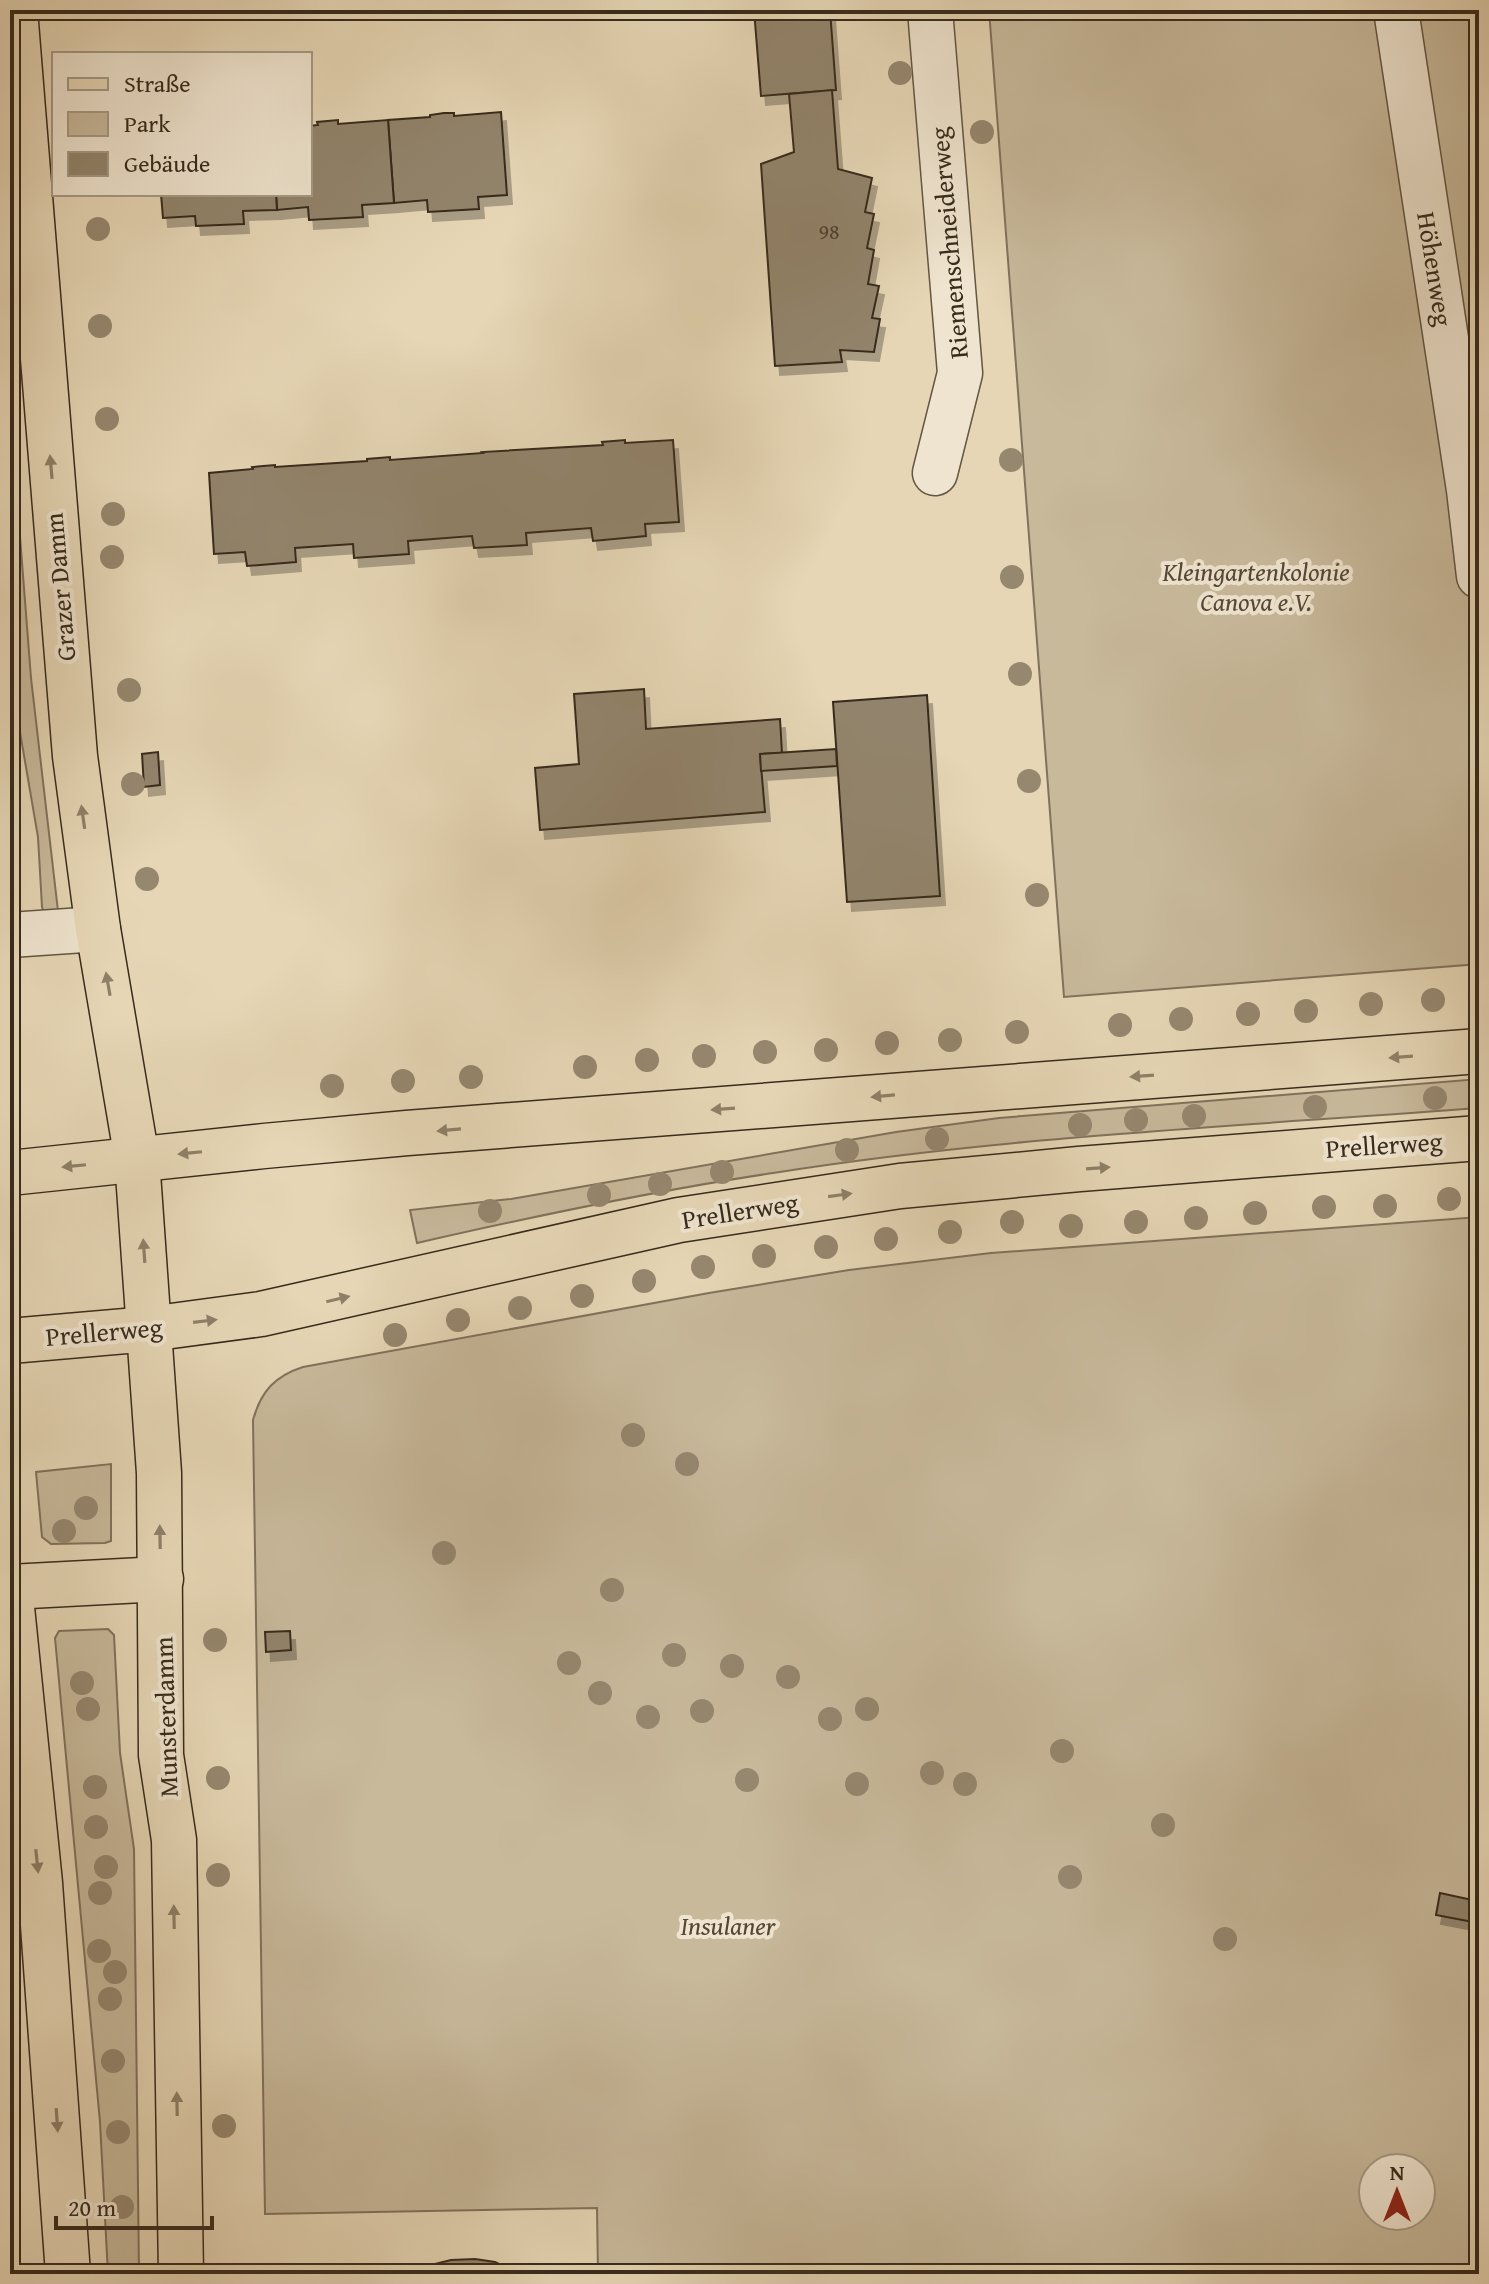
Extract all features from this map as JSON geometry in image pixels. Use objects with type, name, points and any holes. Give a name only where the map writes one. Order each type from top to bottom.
[{"type":"main road","name":"Grazer Damm","points":[[15,10],[69,687],[98,929],[137,1159]]},
{"type":"main road","points":[[10,1173],[407,1133],[1479,1051]]},
{"type":"main road","name":"Prellerweg","points":[[10,1341],[149,1329],[261,1314],[679,1220],[807,1199],[989,1177],[1479,1138]]},
{"type":"main road","name":"Munsterdamm","points":[[137,1159],[159,1473],[161,1755],[174,1840],[181,2274]]},
{"type":"main road","points":[[68,2274],[40,1883],[10,1587],[161,1579]]},
{"type":"street","name":"Riemenschneiderweg","points":[[930,10],[960,373],[935,473]]},
{"type":"street","name":"Höhenweg","points":[[1396,10],[1469,490],[1479,576]]},
{"type":"street","points":[[10,935],[98,929]]},
{"type":"green space","name":"Kleingartenkolonie Canova e.V.","points":[[989,10],[1479,10],[1479,964],[1064,997]]},
{"type":"green space","points":[[10,408],[31,678],[58,911],[44,912],[42,907],[38,837],[10,674]]},
{"type":"green space","points":[[1479,1079],[1479,1108],[1125,1133],[861,1160],[639,1196],[417,1243],[410,1210],[511,1199],[896,1132],[999,1118]]},
{"type":"green space","name":"Insulaner","points":[[1479,1217],[1479,2274],[598,2274],[597,2208],[265,2214],[253,1420],[260,1401],[277,1380],[303,1367],[849,1270],[991,1253]]},
{"type":"green space","points":[[111,1464],[111,1541],[51,1544],[42,1537],[36,1472]]},
{"type":"green space","points":[[108,1629],[114,1635],[120,1753],[134,1849],[139,2274],[108,2274],[100,2122],[55,1638],[59,1631]]},
{"type":"building","points":[[754,10],[830,10],[836,90],[761,96]]},
{"type":"building","points":[[832,90],[838,169],[872,178],[865,212],[874,214],[867,248],[874,250],[868,284],[879,286],[872,318],[880,319],[874,352],[840,350],[842,362],[775,366],[761,164],[794,152],[789,94]]},
{"type":"building","points":[[501,112],[507,195],[478,197],[479,209],[428,212],[427,200],[394,203],[388,120],[444,113],[454,113],[454,116]]},
{"type":"building","points":[[338,120],[338,124],[388,120],[394,203],[362,205],[363,217],[309,220],[308,207],[277,210],[276,196],[312,196],[312,126],[318,125],[317,122]]},
{"type":"building","points":[[161,196],[276,196],[277,210],[243,211],[244,224],[196,226],[195,216],[163,218]]},
{"type":"building","points":[[625,440],[625,443],[673,440],[679,522],[645,524],[646,536],[593,541],[591,528],[526,533],[527,545],[474,548],[472,536],[408,541],[409,554],[354,558],[353,544],[295,548],[296,562],[247,566],[245,552],[214,554],[209,473],[275,465],[603,445],[602,442]]},
{"type":"building","points":[[644,689],[646,729],[780,719],[782,753],[760,754],[765,812],[540,830],[535,768],[579,764],[574,694]]},
{"type":"building","points":[[927,695],[940,896],[847,902],[833,702]]},
{"type":"building","points":[[836,749],[837,766],[761,771],[760,754]]},
{"type":"building","points":[[158,752],[160,785],[144,787],[142,754]]},
{"type":"building","points":[[290,1631],[291,1650],[266,1652],[265,1632]]},
{"type":"building","points":[[1440,1893],[1477,1901],[1473,1922],[1436,1915]]},
{"type":"building","points":[[451,2260],[495,2262],[520,2274],[413,2274]]}]
